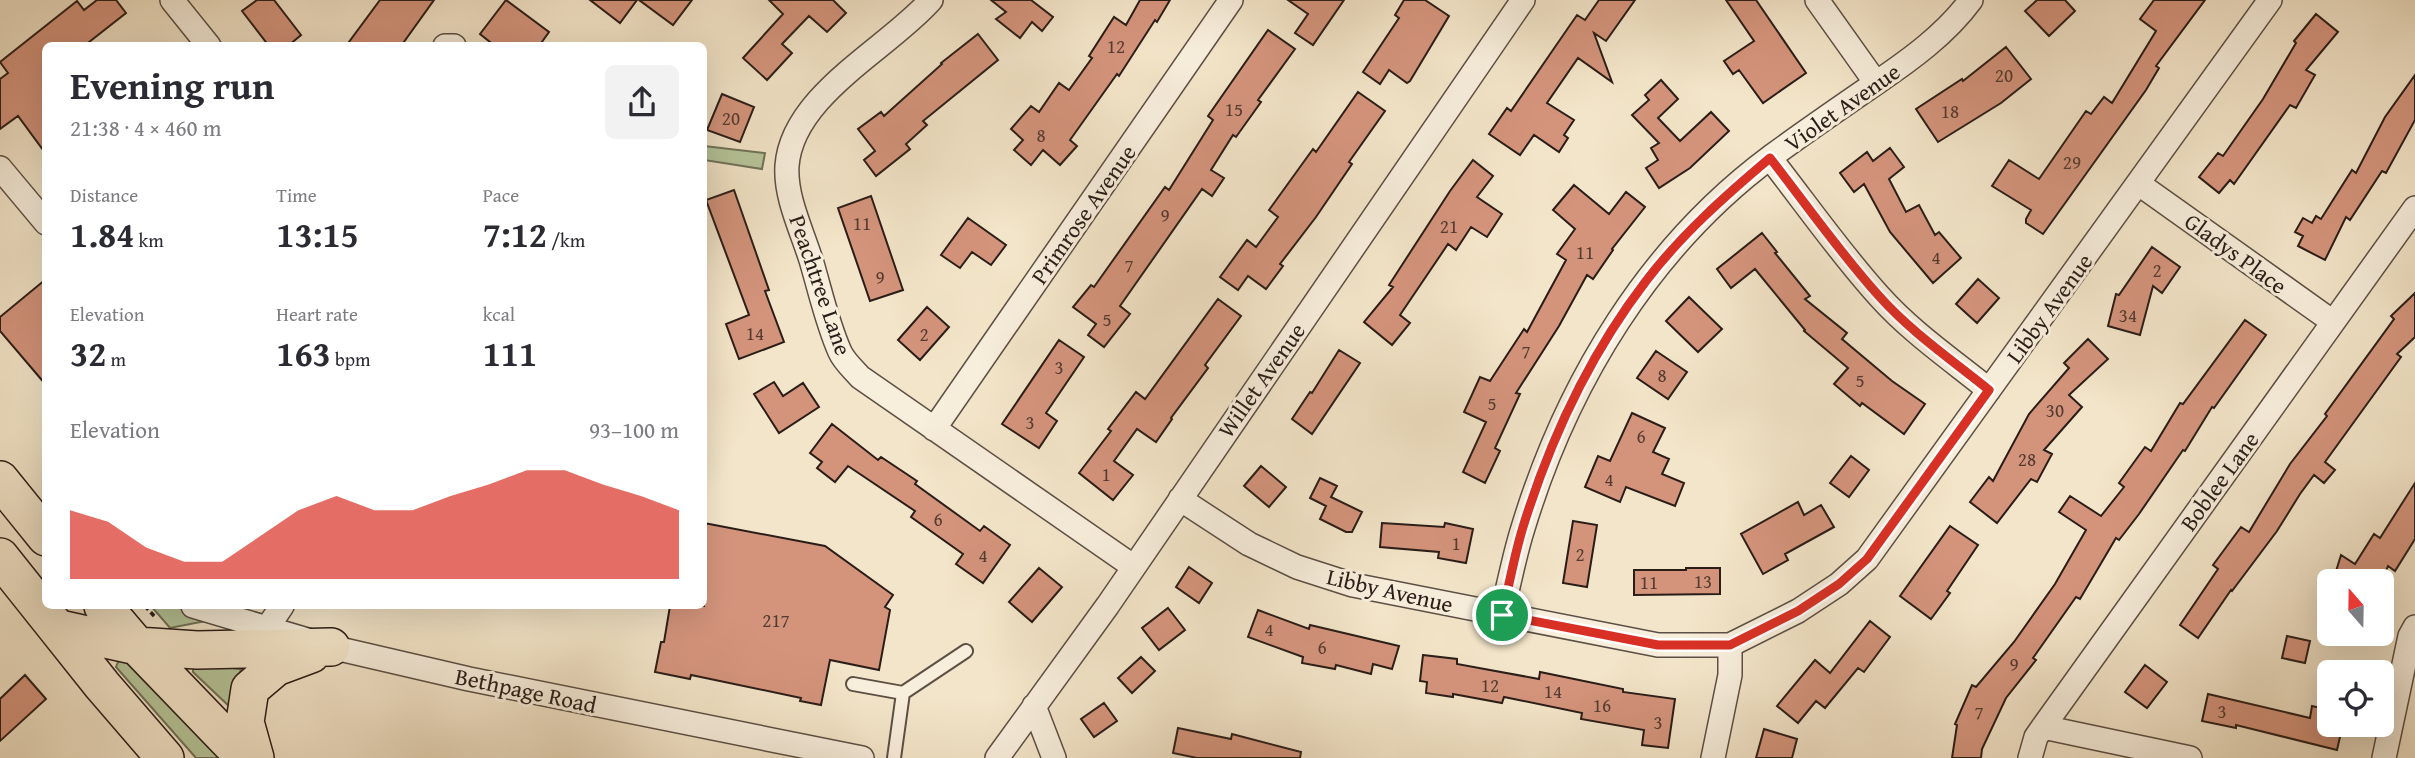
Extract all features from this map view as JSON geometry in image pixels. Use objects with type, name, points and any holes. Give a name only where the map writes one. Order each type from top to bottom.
[{"type":"main road","points":[[0,480],[42,532]]},
{"type":"main road","points":[[0,557],[42,607]]},
{"type":"main road","points":[[43,609],[165,758]]},
{"type":"main road","points":[[106,609],[137,646],[246,758]]},
{"type":"main road","points":[[60,629],[137,646],[197,650],[260,638],[331,647]]},
{"type":"main road","points":[[255,758],[245,722],[250,689],[276,667],[331,647]]},
{"type":"street","points":[[172,0],[206,42]]},
{"type":"street","name":"Peachtree Lane","points":[[931,0],[916,17],[813,107],[795,133],[787,164],[794,207],[840,354],[860,377],[1133,567]]},
{"type":"street","name":"Primrose Avenue","points":[[934,429],[1231,0]]},
{"type":"street","points":[[1817,0],[1875,83]]},
{"type":"street","name":"Violet Avenue","points":[[1502,615],[1522,529],[1542,472],[1576,393],[1605,340],[1646,281],[1672,250],[1729,192],[1770,158],[1912,60],[1971,0]]},
{"type":"street","name":"Libby Avenue","points":[[1180,499],[1249,544],[1297,567],[1353,585],[1658,645],[1730,645],[1798,611],[1839,584],[1867,559],[2270,0]]},
{"type":"street","name":"Willet Avenue","points":[[997,758],[1180,499],[1520,1]]},
{"type":"street","points":[[1770,158],[1851,264],[1881,298],[1912,328],[1989,390]]},
{"type":"street","points":[[0,168],[42,218]]},
{"type":"street","name":"Gladys Place","points":[[2139,184],[2333,322]]},
{"type":"street","name":"Boblee Lane","points":[[2030,758],[2036,737],[2043,727],[2415,208]]},
{"type":"street","points":[[199,609],[260,638],[280,609]]},
{"type":"street","points":[[2384,758],[2410,636],[2415,627]]},
{"type":"street","points":[[1713,758],[1730,675],[1730,645]]},
{"type":"street","name":"Bethpage Road","points":[[331,647],[469,679],[862,758]]},
{"type":"street","points":[[1034,706],[1054,758]]},
{"type":"street","points":[[2043,727],[2190,758]]},
{"type":"lane","points":[[853,684],[903,693],[966,651]]},
{"type":"lane","points":[[894,758],[903,693]]},
{"type":"green space","points":[[707,146],[765,153],[762,169],[707,160]]},
{"type":"green space","points":[[154,609],[206,612],[206,621],[170,628]]},
{"type":"green space","points":[[120,657],[127,660],[222,758],[196,758],[116,667]]},
{"type":"green space","points":[[193,665],[241,669],[231,708],[193,672]]},
{"type":"building","points":[[97,0],[116,0],[126,13],[89,42],[42,42],[42,149],[18,116],[0,129],[0,79],[8,73],[0,62],[77,1],[84,10]]},
{"type":"building","points":[[257,0],[274,0],[301,35],[293,42],[266,42],[242,11]]},
{"type":"building","points":[[380,0],[434,0],[404,42],[349,42]]},
{"type":"building","points":[[506,0],[549,32],[542,42],[490,42],[480,34]]},
{"type":"building","points":[[590,0],[637,0],[620,23]]},
{"type":"building","points":[[639,0],[692,0],[673,25]]},
{"type":"building","points":[[769,0],[833,0],[846,13],[827,32],[809,16],[782,44],[792,53],[767,80],[743,58],[783,14]]},
{"type":"building","points":[[991,0],[1031,0],[1053,17],[1042,31],[1032,22],[1020,38],[996,19],[1006,12]]},
{"type":"building","points":[[1140,0],[1170,0],[1119,76],[1117,74],[1070,140],[1077,146],[1060,165],[1043,150],[1031,165],[1014,150],[1023,140],[1011,129],[1031,106],[1039,112],[1059,83],[1069,90],[1092,58],[1089,56],[1114,17],[1126,25]]},
{"type":"building","points":[[1288,0],[1344,0],[1313,45],[1295,33],[1308,14]]},
{"type":"building","points":[[1404,0],[1425,0],[1449,16],[1410,81],[1407,83],[1389,70],[1380,84],[1363,72],[1399,18],[1395,15]]},
{"type":"building","points":[[1599,0],[1635,0],[1606,41],[1594,33],[1612,82],[1578,58],[1547,103],[1574,120],[1564,135],[1568,138],[1559,152],[1534,135],[1520,155],[1489,134],[1507,108],[1511,111],[1577,15],[1585,20]]},
{"type":"building","points":[[1726,0],[1756,0],[1806,73],[1763,103],[1739,70],[1733,74],[1724,61],[1754,41]]},
{"type":"building","points":[[2037,0],[2065,0],[2075,11],[2049,36],[2025,11]]},
{"type":"building","points":[[2154,0],[2205,0],[2156,66],[2159,68],[2146,90],[2043,234],[2026,223],[2031,210],[1992,186],[2009,160],[2039,179],[2086,111],[2091,114],[2104,97],[2112,103],[2156,31],[2140,19]]},
{"type":"building","points":[[2316,14],[2338,32],[2306,70],[2315,75],[2296,108],[2290,105],[2234,184],[2230,180],[2219,193],[2199,177],[2218,153],[2223,156],[2263,99],[2296,43],[2294,41]]},
{"type":"building","points":[[1268,30],[1295,49],[1258,100],[1261,102],[1236,137],[1233,135],[1211,170],[1224,178],[1212,196],[1202,189],[1120,306],[1130,314],[1104,347],[1088,335],[1096,324],[1073,307],[1091,285],[1094,287],[1165,187],[1169,190],[1213,120],[1208,116]]},
{"type":"building","points":[[978,34],[998,60],[923,121],[927,125],[906,144],[910,149],[876,176],[864,160],[875,151],[858,129],[881,112],[884,116],[941,63]]},
{"type":"building","points":[[2006,47],[2031,79],[2001,103],[1938,142],[1916,109],[1962,79],[1963,81]]},
{"type":"building","points":[[2415,75],[2415,120],[2386,173],[2382,171],[2350,220],[2346,217],[2325,260],[2298,246],[2303,236],[2295,232],[2303,218],[2312,223],[2316,216],[2321,219],[2352,170],[2356,173],[2385,117]]},
{"type":"building","points":[[1661,80],[1678,99],[1658,118],[1680,141],[1711,112],[1729,131],[1690,168],[1659,188],[1646,168],[1658,160],[1651,148],[1659,143],[1632,115],[1649,100],[1645,95]]},
{"type":"building","points":[[1358,92],[1385,111],[1349,162],[1352,164],[1316,217],[1280,264],[1283,266],[1266,289],[1248,276],[1238,290],[1220,277],[1247,240],[1256,247],[1278,217],[1269,210],[1313,149],[1316,152]]},
{"type":"building","points":[[722,94],[754,107],[740,142],[707,130]]},
{"type":"building","points":[[1890,148],[1904,167],[1889,179],[1906,212],[1919,205],[1935,235],[1939,232],[1961,258],[1933,283],[1890,232],[1864,184],[1854,192],[1840,173],[1867,152],[1873,161]]},
{"type":"building","points":[[1473,160],[1493,176],[1477,197],[1502,214],[1487,237],[1471,227],[1456,250],[1448,244],[1400,315],[1410,323],[1392,345],[1364,322],[1393,287],[1389,285]]},
{"type":"building","points":[[1574,185],[1609,214],[1626,192],[1645,207],[1612,249],[1593,279],[1587,275],[1559,326],[1516,393],[1520,394],[1495,448],[1500,451],[1485,483],[1463,472],[1486,422],[1464,412],[1480,377],[1490,381],[1524,329],[1527,332],[1566,260],[1557,254],[1575,229],[1553,210]]},
{"type":"building","points":[[734,190],[769,290],[765,291],[784,342],[739,359],[726,324],[749,315],[707,200]]},
{"type":"building","points":[[871,196],[903,290],[870,301],[838,208]]},
{"type":"building","points":[[968,218],[1006,245],[991,265],[972,252],[960,268],[941,255]]},
{"type":"building","points":[[1762,233],[1810,296],[1805,299],[1847,333],[1842,339],[1892,381],[1925,404],[1904,434],[1862,403],[1860,406],[1834,384],[1848,368],[1804,331],[1755,269],[1731,288],[1717,269]]},
{"type":"building","points":[[2152,247],[2180,267],[2162,293],[2153,286],[2140,335],[2108,326],[2116,294],[2119,295]]},
{"type":"building","points":[[1978,279],[1999,298],[1977,323],[1956,304]]},
{"type":"building","points":[[42,282],[42,380],[0,331],[0,317]]},
{"type":"building","points":[[2415,293],[2415,337],[2397,354],[2401,357],[2325,462],[2335,470],[2324,483],[2314,475],[2277,531],[2198,638],[2180,625],[2218,569],[2213,565],[2241,527],[2249,532],[2290,464],[2394,319],[2391,316]]},
{"type":"building","points":[[1689,297],[1722,329],[1698,352],[1666,321]]},
{"type":"building","points":[[1218,299],[1241,316],[1205,365],[1208,368],[1156,442],[1137,429],[1114,461],[1133,475],[1113,500],[1079,473],[1136,392],[1145,399]]},
{"type":"building","points":[[927,307],[949,327],[920,360],[898,340]]},
{"type":"building","points":[[2245,320],[2266,335],[2214,408],[2212,407],[2185,451],[2183,450],[2139,514],[2119,540],[2116,538],[2080,599],[2076,597],[2033,658],[2036,660],[2006,698],[1982,749],[1981,758],[1952,758],[1955,724],[1972,685],[1976,687],[2014,642],[2055,584],[2086,530],[2059,512],[2070,496],[2101,516],[2124,487],[2119,483],[2145,447],[2151,451],[2180,403],[2183,404]]},
{"type":"building","points":[[2088,339],[2108,359],[2069,395],[2082,407],[2044,450],[2052,454],[2037,482],[2031,479],[1997,523],[1970,502],[1989,477],[1993,481],[2029,414],[2069,368],[2064,363]]},
{"type":"building","points":[[1059,340],[1084,357],[1046,413],[1057,421],[1039,448],[1002,424]]},
{"type":"building","points":[[1339,350],[1360,363],[1312,434],[1292,419]]},
{"type":"building","points":[[1656,351],[1687,372],[1668,399],[1637,378]]},
{"type":"building","points":[[774,382],[783,396],[803,383],[819,407],[779,433],[754,394]]},
{"type":"building","points":[[1632,413],[1665,428],[1653,452],[1669,459],[1662,474],[1684,483],[1675,506],[1626,487],[1620,502],[1585,487],[1598,456],[1610,461]]},
{"type":"building","points":[[832,424],[878,460],[881,457],[917,481],[915,484],[980,531],[984,526],[1010,545],[983,583],[956,564],[963,554],[911,517],[915,511],[848,466],[835,482],[817,468],[822,462],[810,453]]},
{"type":"building","points":[[1851,456],[1869,470],[1849,497],[1830,483]]},
{"type":"building","points":[[1261,466],[1286,487],[1269,507],[1244,486]]},
{"type":"building","points":[[1320,478],[1337,486],[1331,497],[1362,512],[1352,532],[1346,532],[1320,519],[1326,506],[1310,498]]},
{"type":"building","points":[[2415,483],[2415,539],[2395,571],[2388,566],[2387,569],[2337,569],[2341,555],[2355,564],[2374,534],[2380,538]]},
{"type":"building","points":[[1798,502],[1804,515],[1821,505],[1834,527],[1785,554],[1788,560],[1763,574],[1741,534]]},
{"type":"building","points":[[1573,521],[1597,525],[1587,587],[1563,583]]},
{"type":"building","points":[[1382,523],[1444,527],[1445,523],[1473,529],[1466,563],[1438,558],[1439,552],[1380,547]]},
{"type":"building","points":[[707,524],[825,546],[893,595],[885,607],[890,610],[879,670],[830,660],[821,705],[800,701],[801,698],[691,675],[690,679],[655,672],[661,642],[664,642],[670,609],[707,609]]},
{"type":"building","points":[[1950,526],[1978,545],[1931,619],[1900,596]]},
{"type":"building","points":[[1189,567],[1212,583],[1199,603],[1176,587]]},
{"type":"building","points":[[1039,568],[1062,587],[1032,622],[1009,602]]},
{"type":"building","points":[[1720,568],[1720,594],[1634,595],[1634,570]]},
{"type":"building","points":[[1168,608],[1185,630],[1159,650],[1142,628]]},
{"type":"building","points":[[1258,610],[1309,629],[1310,625],[1399,646],[1392,669],[1373,664],[1371,674],[1336,665],[1335,669],[1302,663],[1303,657],[1248,637]]},
{"type":"building","points":[[1870,621],[1890,637],[1864,672],[1858,668],[1825,708],[1816,701],[1798,723],[1777,706],[1815,660],[1830,673]]},
{"type":"building","points":[[2287,636],[2310,641],[2305,663],[2282,658]]},
{"type":"building","points":[[1423,655],[1457,659],[1457,664],[1539,679],[1540,672],[1623,689],[1623,692],[1675,699],[1668,748],[1642,745],[1644,730],[1581,719],[1582,713],[1504,697],[1502,703],[1453,694],[1453,697],[1426,693],[1427,682],[1420,681]]},
{"type":"building","points":[[1141,657],[1155,671],[1132,693],[1118,678]]},
{"type":"building","points":[[2145,665],[2167,682],[2147,708],[2125,692]]},
{"type":"building","points":[[25,675],[46,699],[0,741],[0,699]]},
{"type":"building","points":[[2208,694],[2310,718],[2312,706],[2317,707],[2317,737],[2340,737],[2337,750],[2236,725],[2236,728],[2202,721]]},
{"type":"building","points":[[1104,703],[1117,721],[1094,737],[1081,719]]},
{"type":"building","points":[[1178,728],[1231,739],[1232,734],[1301,752],[1300,758],[1197,758],[1173,753]]},
{"type":"building","points":[[1764,729],[1797,739],[1792,758],[1756,758]]},
{"type":"route","points":[[1770,158],[1851,264],[1881,298],[1912,328],[1989,390],[1867,559],[1839,584],[1798,611],[1730,645],[1658,645],[1502,615],[1522,529],[1542,472],[1576,393],[1605,340],[1646,281],[1672,250],[1729,192],[1770,158]]}]
